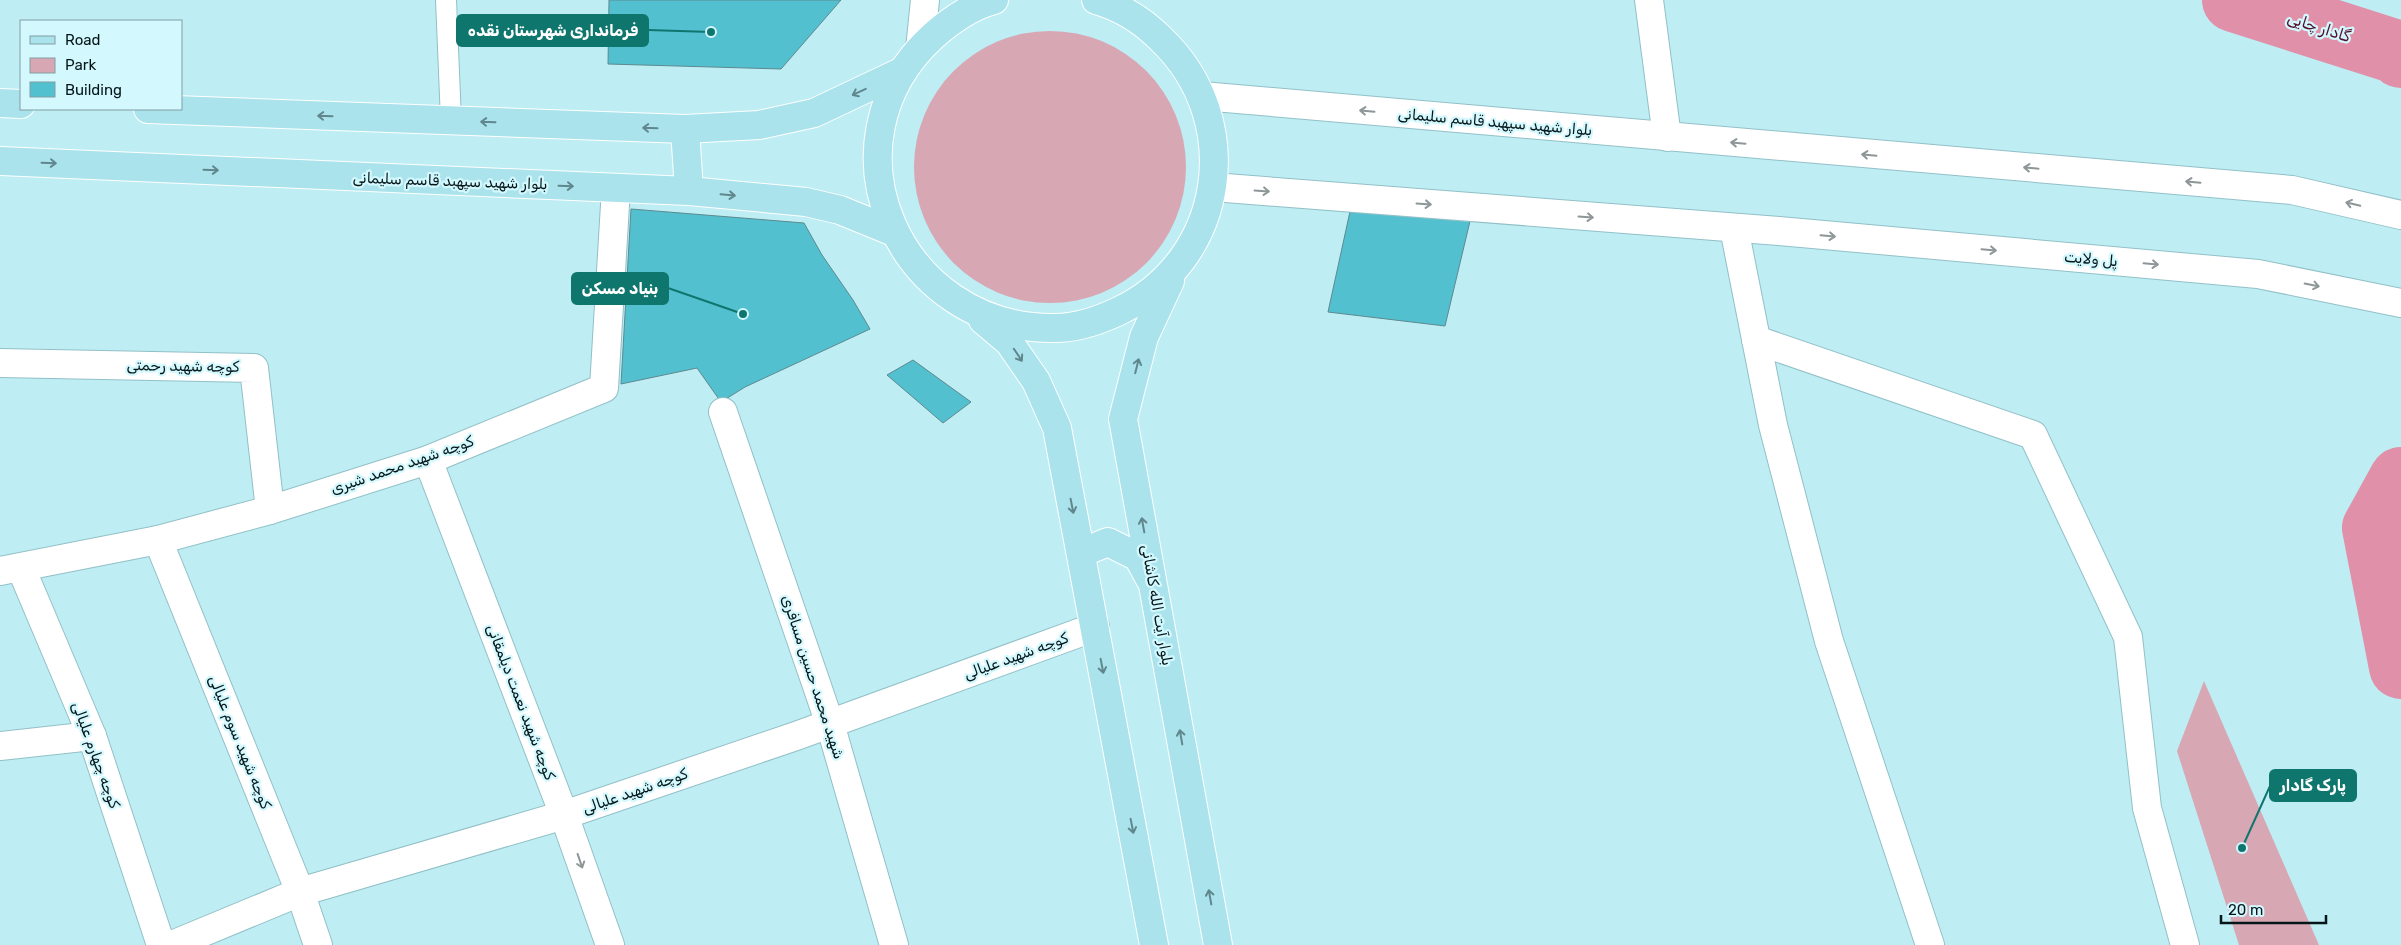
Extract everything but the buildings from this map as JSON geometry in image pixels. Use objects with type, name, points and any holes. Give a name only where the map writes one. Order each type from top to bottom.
[{"type":"main road","points":[[994,0],[950,21],[920,49],[903,71],[886,109],[878,150],[881,192],[894,232],[914,263],[939,290],[970,310],[1009,342],[1036,381],[1058,428],[1154,945]]},
{"type":"main road","points":[[970,310],[1012,325],[1057,328],[1101,320],[1141,301],[1174,271],[1200,232],[1213,187],[1214,141],[1202,96],[1179,56],[1146,24],[1109,4],[1096,0]]},
{"type":"main road","points":[[176,110],[685,129],[759,125],[814,113],[903,71]]},
{"type":"main road","points":[[0,103],[20,104]]},
{"type":"main road","points":[[685,129],[688,192]]},
{"type":"main road","name":"بلوار شهید سپهبد قاسم سلیمانی","points":[[0,161],[688,192],[806,202],[840,210],[894,232]]},
{"type":"main road","name":"بلوار آیت الله کاشانی","points":[[1174,271],[1144,337],[1123,419],[1218,945]]},
{"type":"main road","points":[[1081,554],[1108,542],[1138,557],[1154,585]]},
{"type":"street","points":[[920,49],[926,0]]},
{"type":"street","points":[[1114,0],[1146,24]]},
{"type":"street","points":[[1649,0],[1667,137]]},
{"type":"street","name":"بلوار شهید سپهبد قاسم سلیمانی","points":[[1202,96],[1787,148],[2292,190],[2401,215]]},
{"type":"street","points":[[1213,187],[1734,228],[1772,425],[1829,641],[1930,945]]},
{"type":"street","name":"کوچه شهید محمد شیری","points":[[11,570],[158,540],[270,510],[428,460],[604,388],[616,188]]},
{"type":"street","name":"پل ولایت","points":[[1734,228],[2258,274],[2401,303]]},
{"type":"street","points":[[1756,340],[2033,435],[2128,637],[2147,808],[2186,945]]},
{"type":"street","name":"کوچه شهید رحمتی","points":[[0,363],[254,368],[270,510]]},
{"type":"street","name":"شهید محمد حسین مسافری","points":[[723,412],[830,724],[894,945]]},
{"type":"street","name":"کوچه شهید نعمت دیلمقانی","points":[[428,460],[564,815],[610,945]]},
{"type":"street","name":"کوچه شهید سوم علیالی","points":[[158,540],[300,892],[318,945]]},
{"type":"street","name":"کوچه چهارم علیالی","points":[[11,570],[92,736],[161,945]]},
{"type":"street","name":"کوچه شهید علیالی","points":[[172,945],[300,892],[564,815],[830,724],[1095,627]]},
{"type":"street","points":[[0,746],[92,736]]},
{"type":"lane","points":[[446,0],[451,120]]},
{"type":"green space","points":[[1037,31],[1063,31],[1090,37],[1114,47],[1137,62],[1155,80],[1176,115],[1184,140],[1186,167],[1184,194],[1176,219],[1155,254],[1137,272],[1114,287],[1090,297],[1063,303],[1037,303],[1010,297],[986,287],[963,272],[945,254],[930,231],[920,207],[914,180],[914,154],[920,127],[930,103],[945,80],[963,62],[986,47],[1010,37]]},
{"type":"green space","points":[[2204,681],[2319,945],[2239,945],[2177,751]]},
{"type":"waterway","name":"گادار چایی","points":[[2234,0],[2397,52],[2401,56]]},
{"type":"waterway","name":"گادار چایی","points":[[2401,479],[2374,528],[2401,667]]},
{"type":"place","name":"فرمانداری شهرستان نقده","points":[[711,32]]},
{"type":"place","name":"بنیاد مسکن","points":[[743,314]]},
{"type":"place","name":"پارک گادار","points":[[2242,848]]}]
